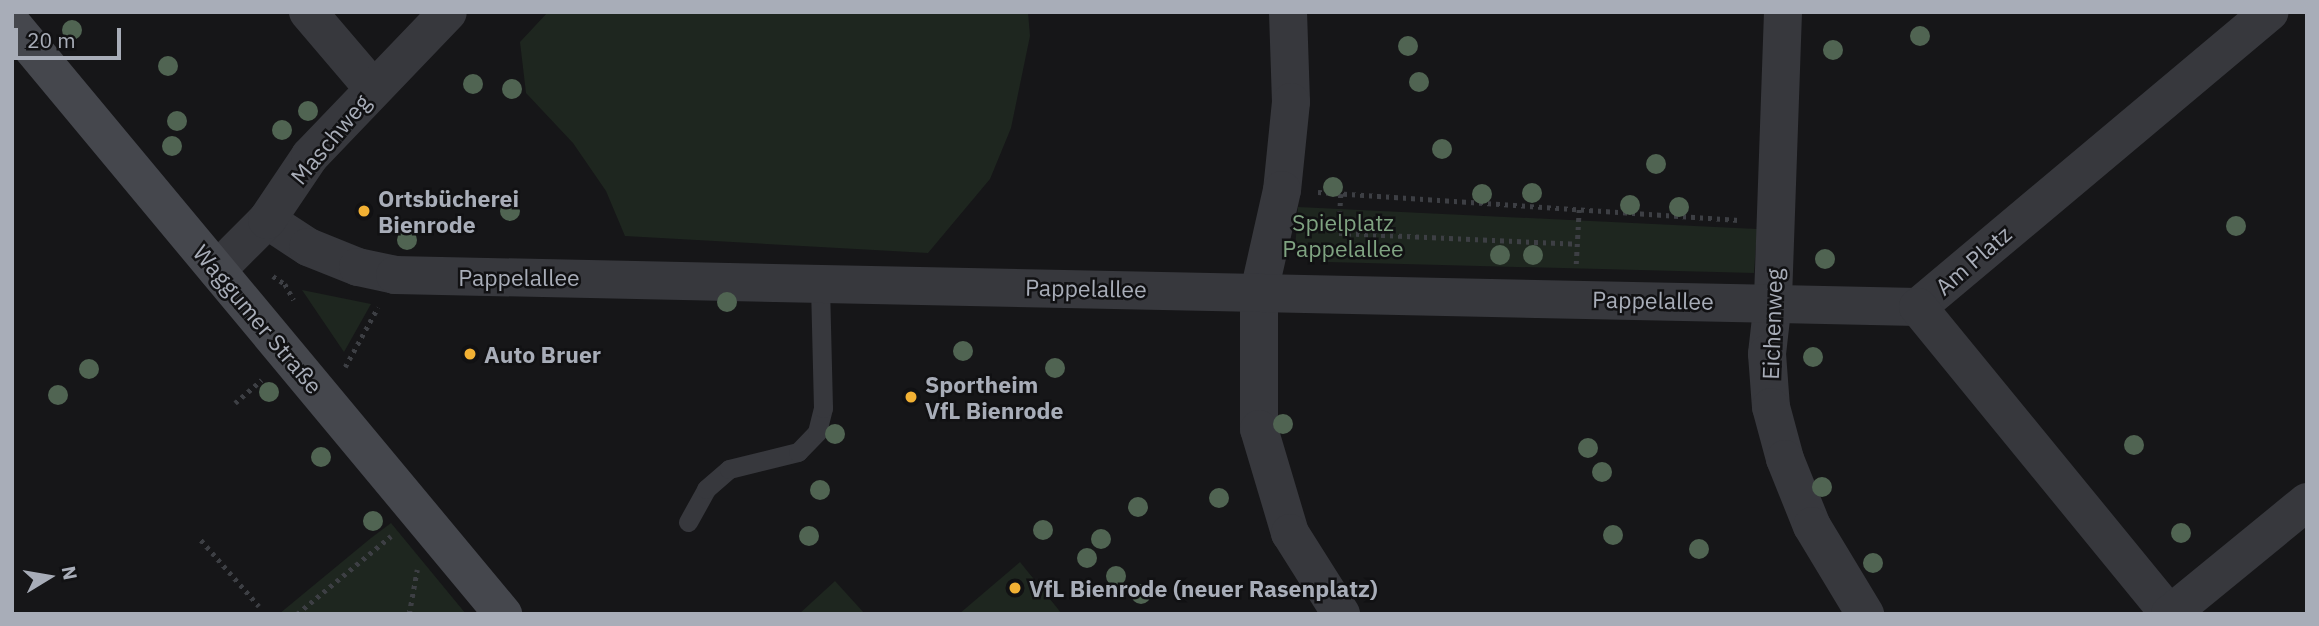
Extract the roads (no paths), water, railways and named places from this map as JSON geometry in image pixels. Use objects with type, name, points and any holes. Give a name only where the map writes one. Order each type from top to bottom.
[{"type":"street","points":[[308,12],[373,88]]},
{"type":"street","name":"Maschweg","points":[[217,270],[267,220],[310,156],[448,12]]},
{"type":"street","points":[[1288,12],[1291,102],[1282,190],[1259,292],[1259,429],[1268,467],[1290,533],[1341,614]]},
{"type":"street","name":"Eichenweg","points":[[1783,12],[1773,301],[1767,354],[1770,394],[1785,459],[1812,526],[1865,614]]},
{"type":"street","name":"Am Platz","points":[[2269,12],[1918,307],[2169,614],[2307,502]]},
{"type":"street","name":"Waggumer Straße","points":[[12,24],[503,614]]},
{"type":"street","name":"Pappelallee","points":[[267,220],[308,247],[358,267],[395,275],[1773,301],[1918,307]]},
{"type":"lane","points":[[688,522],[706,489],[729,469],[798,452],[817,432],[823,408],[820,282]]},
{"type":"place","name":"Ortsbücherei Bienrode","points":[[364,211]]},
{"type":"place","name":"Auto Bruer","points":[[470,354]]},
{"type":"place","name":"Sportheim VfL Bienrode","points":[[911,397]]},
{"type":"place","name":"VfL Bienrode (neuer Rasenplatz)","points":[[1015,588]]},
{"type":"park label","name":"Spielplatz Pappelallee","points":[[1343,235]]}]
